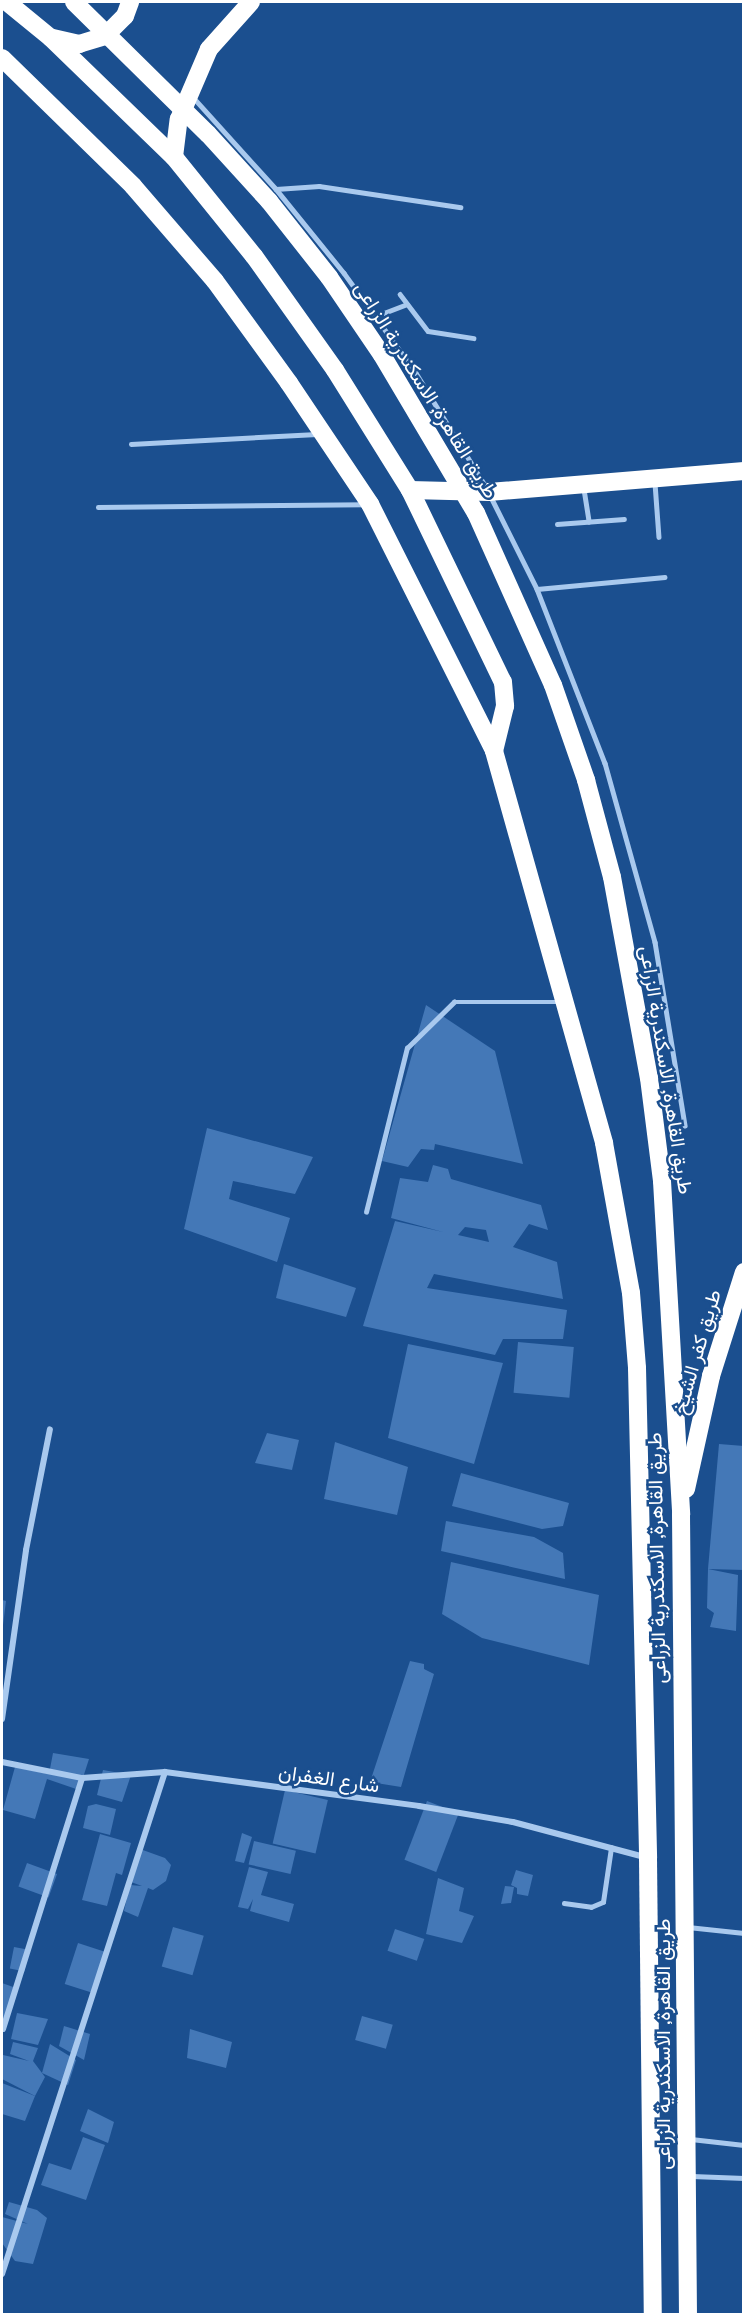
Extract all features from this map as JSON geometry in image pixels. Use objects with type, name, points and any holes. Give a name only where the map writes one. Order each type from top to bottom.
[{"type":"highway","points":[[7,2],[51,38],[174,157],[254,256],[328,361],[410,490],[503,682],[504,717],[494,751]]},
{"type":"highway","name":"طريق القاهرة, الاسكندرية الزراعى","points":[[74,2],[208,134],[269,201],[329,277],[382,355],[476,513],[553,685],[586,780],[612,877],[649,1078],[670,1285],[681,1514],[688,2314]]},
{"type":"highway","points":[[51,38],[79,44],[105,36],[125,16],[130,2]]},
{"type":"highway","points":[[174,157],[189,92],[209,49],[251,2]]},
{"type":"highway","name":"طريق القاهرة, الاسكندرية الزراعى","points":[[2,58],[133,186],[216,281],[370,504],[494,751],[604,1143],[631,1293],[637,1368],[648,1858],[653,2314]]},
{"type":"highway","points":[[410,490],[489,492],[744,471]]},
{"type":"highway","name":"طريق كفر الشيخ","points":[[681,1514],[711,1376],[744,1272]]},
{"type":"street","points":[[2,1719],[26,1550],[50,1429]]},
{"type":"street","name":"شارع الغفران","points":[[2,1762],[82,1778],[165,1772],[486,1816],[648,1858]]},
{"type":"street","points":[[2,2274],[165,1772]]},
{"type":"street","points":[[3,2029],[82,1778]]},
{"type":"lane","points":[[189,92],[276,189],[376,316],[489,492],[537,589],[593,730],[632,852],[670,1023],[685,1126]]},
{"type":"lane","points":[[276,189],[319,186],[460,207]]},
{"type":"lane","points":[[400,294],[428,331],[472,338]]},
{"type":"lane","points":[[376,316],[407,304]]},
{"type":"lane","points":[[131,444],[323,434]]},
{"type":"lane","points":[[654,478],[658,537]]},
{"type":"lane","points":[[583,484],[589,522]]},
{"type":"lane","points":[[99,507],[370,504]]},
{"type":"lane","points":[[557,524],[624,519]]},
{"type":"lane","points":[[537,589],[664,577]]},
{"type":"lane","points":[[366,1212],[402,1058],[443,1010],[462,1000],[564,1002]]},
{"type":"lane","points":[[564,1903],[591,1907],[603,1902],[611,1848]]},
{"type":"lane","points":[[686,1927],[744,1933]]},
{"type":"lane","points":[[686,2139],[744,2145]]},
{"type":"lane","points":[[686,2175],[744,2178]]},
{"type":"building","points":[[426,1005],[495,1051],[523,1164],[435,1144],[434,1150],[421,1149],[408,1167],[382,1161]]},
{"type":"building","points":[[207,1128],[313,1157],[295,1194],[233,1181],[229,1199],[290,1218],[277,1262],[184,1229]]},
{"type":"building","points":[[433,1165],[448,1169],[451,1179],[541,1205],[548,1230],[529,1224],[513,1247],[557,1262],[563,1299],[434,1274],[427,1288],[567,1310],[563,1339],[503,1339],[495,1355],[363,1326],[395,1221],[443,1232],[391,1218],[400,1178],[428,1182]],"holes":[[[465,1227],[486,1230],[489,1242],[458,1235]]]},
{"type":"building","points":[[284,1264],[356,1288],[346,1317],[276,1298]]},
{"type":"building","points":[[518,1342],[574,1347],[569,1398],[514,1393]]},
{"type":"building","points":[[408,1344],[503,1363],[474,1464],[388,1438]]},
{"type":"building","points":[[267,1433],[299,1440],[292,1470],[255,1463]]},
{"type":"building","points":[[335,1442],[408,1467],[397,1515],[324,1499]]},
{"type":"building","points":[[719,1444],[744,1446],[744,1570],[708,1569]]},
{"type":"building","points":[[461,1473],[569,1503],[563,1526],[542,1529],[452,1506]]},
{"type":"building","points":[[446,1521],[534,1537],[563,1553],[565,1579],[441,1551]]},
{"type":"building","points":[[451,1562],[599,1595],[589,1665],[482,1638],[442,1614]]},
{"type":"building","points":[[708,1569],[738,1575],[736,1631],[710,1627],[714,1613],[707,1608]]},
{"type":"building","points":[[2,1600],[6,1601],[3,1625],[2,1625]]},
{"type":"building","points":[[410,1661],[424,1664],[424,1669],[434,1674],[401,1787],[370,1782]]},
{"type":"building","points":[[53,1753],[89,1759],[79,1790],[47,1779],[35,1819],[3,1810],[15,1767],[49,1774]]},
{"type":"building","points":[[103,1770],[131,1775],[122,1802],[97,1795]]},
{"type":"building","points":[[285,1790],[328,1800],[315,1853],[273,1844]]},
{"type":"building","points":[[427,1801],[459,1813],[436,1872],[404,1860]]},
{"type":"building","points":[[96,1804],[116,1809],[110,1835],[83,1828],[88,1806]]},
{"type":"building","points":[[242,1833],[252,1837],[244,1863],[235,1861]]},
{"type":"building","points":[[100,1834],[131,1843],[122,1875],[116,1873],[107,1906],[82,1900]]},
{"type":"building","points":[[254,1841],[296,1851],[290,1874],[249,1864]]},
{"type":"building","points":[[140,1849],[165,1858],[171,1865],[166,1881],[153,1890],[148,1888],[138,1917],[124,1911],[130,1885],[142,1886],[131,1882]]},
{"type":"building","points":[[27,1863],[57,1874],[49,1897],[18,1886]]},
{"type":"building","points":[[249,1867],[268,1872],[261,1895],[294,1904],[289,1922],[250,1911],[253,1899],[248,1909],[238,1907]]},
{"type":"building","points":[[516,1870],[533,1875],[528,1896],[517,1894],[517,1888],[511,1885]]},
{"type":"building","points":[[438,1878],[464,1888],[459,1911],[474,1916],[462,1943],[426,1934]]},
{"type":"building","points":[[505,1886],[514,1887],[511,1903],[501,1904]]},
{"type":"building","points":[[173,1927],[204,1936],[192,1975],[162,1966]]},
{"type":"building","points":[[395,1929],[424,1939],[417,1961],[388,1951]]},
{"type":"building","points":[[78,1943],[106,1952],[92,1993],[65,1984]]},
{"type":"building","points":[[14,1947],[29,1950],[25,1971],[10,1969]]},
{"type":"building","points":[[2,1983],[16,1988],[2,2029]]},
{"type":"building","points":[[17,2013],[48,2019],[38,2045],[11,2039]]},
{"type":"building","points":[[362,2016],[393,2025],[386,2049],[355,2040]]},
{"type":"building","points":[[64,2026],[90,2034],[84,2060],[59,2046]]},
{"type":"building","points":[[190,2029],[232,2042],[226,2068],[187,2058]]},
{"type":"building","points":[[13,2042],[38,2048],[33,2061],[45,2077],[35,2096],[2,2079],[3,2055],[29,2061],[10,2054]]},
{"type":"building","points":[[50,2044],[76,2060],[68,2085],[42,2073]]},
{"type":"building","points":[[2,2083],[35,2096],[25,2121],[2,2114]]},
{"type":"building","points":[[88,2109],[114,2122],[108,2143],[80,2131]]},
{"type":"building","points":[[83,2137],[105,2145],[86,2200],[41,2185],[49,2163],[71,2170]]},
{"type":"building","points":[[9,2202],[37,2210],[47,2218],[33,2264],[15,2261],[2,2243],[2,2217],[28,2224],[5,2214]]}]
